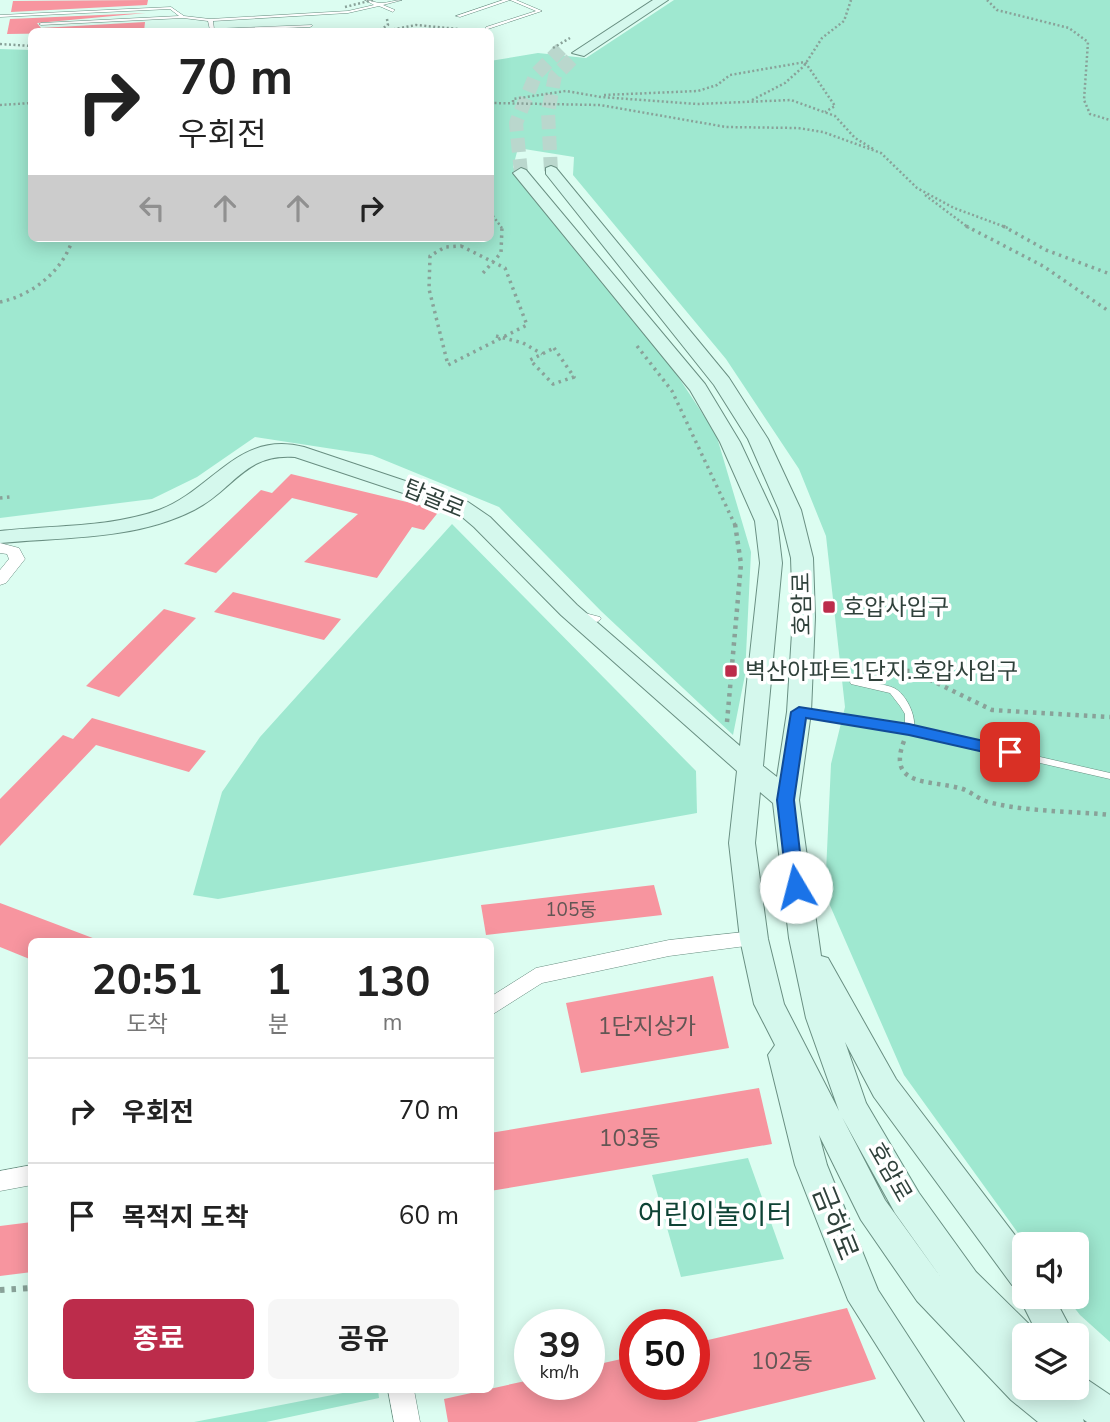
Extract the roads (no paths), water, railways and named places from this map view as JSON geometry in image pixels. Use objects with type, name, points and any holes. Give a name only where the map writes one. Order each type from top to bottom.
[{"type":"main road","points":[[561,49],[645,0]]},
{"type":"main road","points":[[579,53],[662,0]]},
{"type":"main road","name":"호암로","points":[[551,171],[722,382],[758,439],[790,510],[802,558],[804,617],[799,712],[786,800],[803,938],[821,1018],[852,1106],[907,1203],[964,1283],[1012,1331]]},
{"type":"main road","name":"호암로","points":[[522,173],[698,388],[730,442],[766,521],[771,563],[742,844],[754,939],[769,1004],[873,1210],[929,1290],[1012,1376]]},
{"type":"main road","name":"탑골로","points":[[0,537],[128,525],[158,517],[189,504],[259,450],[280,448],[297,451],[461,506],[482,522],[569,610],[786,800]]},
{"type":"main road","points":[[803,938],[885,1088],[1012,1258]]},
{"type":"main road","name":"금하로","points":[[769,1004],[811,1165],[865,1300],[946,1422]]},
{"type":"main road","name":"호암로","points":[[1039,1400],[1066,1422]]},
{"type":"main road","points":[[1088,1400],[1110,1418]]},
{"type":"street","points":[[0,548],[13,551],[18,559],[0,580]]},
{"type":"street","points":[[494,1005],[536,976],[669,948],[754,939]]},
{"type":"street","points":[[0,1181],[28,1176]]},
{"type":"street","points":[[402,1393],[407,1422]]},
{"type":"lane","points":[[367,0],[393,11]]},
{"type":"lane","points":[[41,24],[183,17],[210,20],[348,12],[400,0]]},
{"type":"lane","points":[[458,16],[510,0],[540,11],[488,28]]},
{"type":"lane","points":[[0,16],[171,8],[183,17]]},
{"type":"lane","points":[[210,20],[212,28]]},
{"type":"lane","points":[[261,28],[310,26]]},
{"type":"lane","points":[[569,610],[597,619]]},
{"type":"lane","points":[[855,682],[893,691],[910,714],[912,723],[909,730]]},
{"type":"lane","points":[[799,712],[909,730],[1110,776]]},
{"type":"tunnel","points":[[521,173],[516,123],[536,74],[561,49]]},
{"type":"tunnel","points":[[551,171],[548,112],[555,76],[576,55]]},
{"type":"place","name":"호압사입구","points":[[829,607]]},
{"type":"place","name":"벽산아파트1단지.호압사입구","points":[[731,671]]},
{"type":"park label","name":"어린이놀이터","points":[[715,1215]]}]
